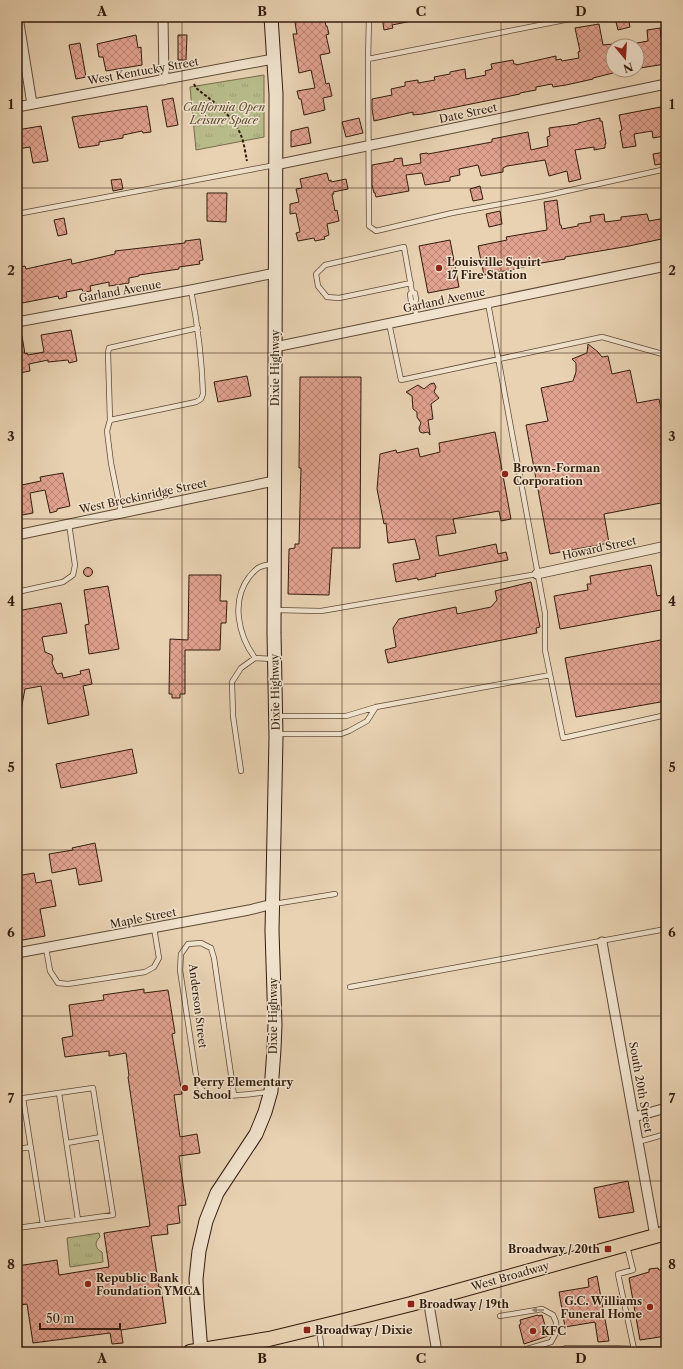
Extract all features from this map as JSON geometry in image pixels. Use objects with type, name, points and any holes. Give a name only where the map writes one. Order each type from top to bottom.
[{"type":"main road","name":"West Broadway","points":[[197,1351],[269,1339],[318,1327],[428,1299],[661,1235]]},
{"type":"street","points":[[18,17],[32,104]]},
{"type":"street","points":[[163,17],[164,80]]},
{"type":"street","name":"Dixie Highway","points":[[197,1351],[196,1279],[198,1251],[206,1221],[216,1193],[256,1134],[265,1112],[271,1092],[275,1025],[272,904],[276,734],[274,660],[274,481],[276,94],[271,17]]},
{"type":"street","name":"West Kentucky Street","points":[[17,107],[273,59]]},
{"type":"street","name":"Date Street","points":[[275,165],[666,84]]},
{"type":"street","name":"Garland Avenue","points":[[275,347],[666,266]]},
{"type":"street","name":"Garland Avenue","points":[[17,322],[275,273]]},
{"type":"street","name":"West Breckinridge Street","points":[[17,535],[274,481]]},
{"type":"street","name":"Howard Street","points":[[537,574],[666,546]]},
{"type":"street","name":"Maple Street","points":[[17,954],[249,910],[272,904]]},
{"type":"street","name":"South 20th Street","points":[[602,942],[638,1142],[661,1235]]},
{"type":"street","points":[[634,1117],[666,1108]]},
{"type":"street","points":[[428,1299],[437,1352]]},
{"type":"lane","points":[[369,17],[369,226],[376,231],[452,213],[544,196],[666,169]]},
{"type":"lane","points":[[368,59],[580,17]]},
{"type":"lane","points":[[17,214],[275,165]]},
{"type":"lane","points":[[411,283],[339,298],[327,297],[318,286],[316,274],[325,265],[404,247],[411,283],[412,292],[415,293],[416,300],[414,305],[417,318]]},
{"type":"lane","points":[[110,420],[196,402],[201,399],[203,394],[202,363],[198,328],[191,290]]},
{"type":"lane","points":[[488,303],[545,613],[545,650],[563,738],[666,715]]},
{"type":"lane","points":[[389,323],[401,380],[498,358],[602,337],[666,355]]},
{"type":"lane","points":[[121,513],[111,463],[107,431],[110,420],[109,348],[198,328]]},
{"type":"lane","points":[[17,592],[63,582],[72,575],[75,565],[69,524]]},
{"type":"lane","points":[[255,658],[246,644],[239,623],[239,596],[244,584],[259,567],[274,564]]},
{"type":"lane","points":[[274,610],[321,611],[537,574]]},
{"type":"lane","points":[[241,772],[233,716],[232,682],[241,668],[255,658],[274,660]]},
{"type":"lane","points":[[276,716],[346,716],[376,707],[550,675]]},
{"type":"lane","points":[[276,734],[341,734],[350,731],[367,721],[376,707]]},
{"type":"lane","points":[[272,904],[335,894]]},
{"type":"lane","points":[[46,948],[50,971],[58,984],[68,984],[145,972],[154,967],[159,958],[154,928]]},
{"type":"lane","points":[[350,987],[602,942],[666,929]]},
{"type":"lane","name":"Anderson Street","points":[[234,1095],[214,958],[211,948],[201,943],[188,944],[181,954],[180,970],[197,1082],[200,1088],[207,1094],[219,1097],[271,1092]]},
{"type":"lane","points":[[17,1099],[93,1088],[113,1215],[17,1228]]},
{"type":"lane","points":[[59,1093],[78,1220]]},
{"type":"lane","points":[[23,1098],[43,1225]]},
{"type":"lane","points":[[638,1142],[666,1134]]},
{"type":"lane","points":[[67,1143],[101,1137]]},
{"type":"lane","points":[[17,1149],[31,1147]]},
{"type":"lane","points":[[626,1244],[633,1270],[618,1274],[634,1349]]},
{"type":"lane","points":[[500,1316],[542,1309],[553,1314],[557,1331],[551,1342],[517,1352]]},
{"type":"lane","points":[[318,1327],[322,1352]]},
{"type":"lane","points":[[553,1352],[567,1348],[666,1350]]},
{"type":"path","points":[[194,84],[196,88],[219,106],[235,124],[242,139],[247,161]]},
{"type":"green space","name":"California Open Leisure Space","points":[[264,75],[264,137],[196,150],[190,87]]},
{"type":"green space","points":[[99,1233],[100,1237],[96,1245],[102,1252],[103,1262],[70,1267],[67,1238]]},
{"type":"building","points":[[294,17],[324,17],[329,34],[326,35],[330,53],[320,55],[326,84],[329,83],[332,96],[323,98],[325,110],[304,115],[301,99],[299,99],[297,91],[315,88],[311,70],[299,73],[293,34],[297,34]]},
{"type":"building","points":[[382,17],[411,17],[412,21],[392,25],[393,28],[384,30]]},
{"type":"building","points":[[628,17],[630,27],[618,30],[615,18]]},
{"type":"building","points":[[599,24],[603,45],[605,45],[605,75],[566,85],[553,87],[552,84],[536,87],[536,90],[520,94],[422,114],[413,115],[413,112],[374,121],[372,99],[392,95],[391,89],[405,86],[405,82],[418,80],[418,83],[435,80],[434,77],[465,69],[466,79],[486,75],[485,71],[492,69],[491,64],[513,60],[514,64],[516,65],[556,56],[556,60],[561,59],[562,61],[579,58],[578,52],[580,51],[575,28]]},
{"type":"building","points":[[660,28],[665,64],[645,67],[645,42],[648,41],[647,30]]},
{"type":"building","points":[[136,35],[138,48],[141,47],[142,65],[106,71],[103,57],[99,57],[97,44]]},
{"type":"building","points":[[178,35],[187,35],[186,60],[178,60]]},
{"type":"building","points":[[80,43],[86,77],[76,79],[69,45]]},
{"type":"building","points":[[173,98],[178,125],[167,127],[162,100]]},
{"type":"building","points":[[147,106],[151,132],[143,133],[142,131],[123,135],[123,138],[99,142],[99,145],[79,148],[72,117]]},
{"type":"building","points":[[666,106],[666,131],[663,131],[664,136],[653,138],[652,131],[634,134],[636,146],[623,148],[619,115]]},
{"type":"building","points":[[359,118],[363,133],[346,137],[342,122]]},
{"type":"building","points":[[600,118],[600,121],[602,121],[606,144],[605,148],[594,150],[594,147],[575,150],[581,179],[569,182],[567,171],[549,176],[545,160],[507,166],[503,168],[503,172],[481,176],[478,165],[459,169],[460,175],[450,177],[450,181],[425,185],[422,173],[406,175],[409,191],[376,197],[374,193],[372,185],[372,165],[402,158],[403,166],[421,163],[420,154],[428,154],[492,142],[492,139],[528,132],[531,150],[548,146],[547,137],[550,136],[549,128],[578,124]]},
{"type":"building","points":[[41,126],[48,161],[33,163],[30,147],[17,149],[17,130]]},
{"type":"building","points":[[308,127],[311,143],[291,147],[291,131]]},
{"type":"building","points":[[665,152],[666,163],[655,165],[653,154]]},
{"type":"building","points":[[327,173],[329,181],[331,180],[331,182],[346,179],[348,189],[333,192],[334,194],[332,194],[335,211],[337,210],[339,221],[327,224],[329,235],[324,237],[325,239],[315,241],[314,238],[298,241],[296,233],[300,232],[296,213],[290,214],[290,204],[299,202],[296,189],[302,188],[300,179]]},
{"type":"building","points":[[121,179],[123,189],[113,191],[111,180]]},
{"type":"building","points":[[480,186],[483,199],[473,201],[470,189]]},
{"type":"building","points":[[207,193],[227,193],[226,222],[207,221]]},
{"type":"building","points":[[557,200],[560,225],[562,229],[591,222],[590,216],[604,214],[605,222],[621,220],[621,217],[647,214],[649,221],[666,218],[666,238],[565,257],[565,259],[484,275],[478,246],[507,240],[506,237],[547,230],[544,202]]},
{"type":"building","points":[[500,211],[502,224],[489,227],[486,214]]},
{"type":"building","points":[[64,218],[67,234],[58,236],[54,220]]},
{"type":"building","points":[[200,239],[203,260],[199,261],[200,264],[139,275],[129,278],[129,283],[109,286],[109,282],[90,286],[91,291],[83,292],[82,289],[66,292],[67,297],[59,299],[58,296],[17,304],[17,268],[25,266],[26,269],[71,259],[72,264],[115,254],[115,251],[185,243],[185,241]]},
{"type":"building","name":"Louisville Squirt 17 Fire Station","points":[[450,240],[459,287],[428,293],[419,246]]},
{"type":"building","points":[[71,330],[77,361],[69,363],[68,360],[48,362],[48,360],[29,364],[30,371],[19,373],[17,360],[17,337],[22,336],[25,354],[27,353],[28,355],[44,352],[41,335]]},
{"type":"building","points":[[588,344],[602,357],[608,356],[612,374],[630,370],[637,403],[659,399],[666,433],[666,502],[604,514],[609,543],[550,554],[526,425],[548,421],[541,388],[573,381],[576,372],[576,363],[572,359],[587,353]]},
{"type":"building","points":[[247,376],[251,396],[218,402],[214,382]]},
{"type":"building","points":[[300,377],[361,377],[360,548],[332,548],[329,595],[288,594],[289,549],[295,548],[295,544],[299,544],[301,468],[299,468]]},
{"type":"building","points":[[434,383],[436,387],[434,392],[439,398],[431,404],[433,419],[428,420],[430,435],[428,432],[420,432],[419,428],[421,423],[417,417],[417,412],[413,409],[412,396],[406,392],[418,385],[424,389],[430,384]]},
{"type":"building","points":[[495,432],[511,519],[501,521],[499,511],[453,519],[456,533],[436,536],[439,556],[496,544],[498,554],[506,552],[508,560],[435,574],[436,576],[418,580],[417,578],[396,582],[393,564],[420,559],[415,539],[388,543],[386,523],[384,524],[377,489],[380,454],[396,450],[397,453],[418,448],[420,457],[440,452],[439,443]]},
{"type":"building","points":[[63,473],[70,506],[57,509],[57,511],[50,513],[45,490],[30,493],[33,513],[17,516],[17,486],[41,481],[40,477]]},
{"type":"building","points":[[651,565],[657,596],[666,594],[666,609],[560,629],[554,596],[588,590],[587,584],[591,584],[590,576]]},
{"type":"building","points":[[88,567],[93,572],[88,577],[83,572]]},
{"type":"building","points":[[189,575],[221,575],[220,601],[227,601],[226,623],[221,623],[220,650],[185,650],[185,694],[180,694],[180,698],[172,698],[172,694],[169,694],[170,639],[188,640]]},
{"type":"building","points":[[531,582],[540,627],[536,628],[537,633],[388,663],[385,650],[396,647],[393,628],[399,619],[456,607],[457,614],[491,607],[497,600],[495,591]]},
{"type":"building","points":[[108,586],[119,649],[89,654],[85,625],[89,624],[84,590]]},
{"type":"building","points":[[61,603],[67,633],[42,637],[45,652],[52,655],[52,663],[57,674],[62,673],[63,678],[81,674],[80,671],[89,669],[92,684],[83,686],[89,715],[48,724],[41,686],[25,689],[21,710],[17,710],[17,611]]},
{"type":"building","points":[[666,639],[666,701],[576,717],[565,658]]},
{"type":"building","points":[[132,749],[137,773],[61,788],[56,764]]},
{"type":"building","points":[[95,843],[102,881],[79,885],[76,868],[52,873],[49,854],[73,850],[72,848]]},
{"type":"building","points":[[34,873],[36,883],[51,880],[56,906],[40,909],[45,936],[17,941],[17,876]]},
{"type":"building","points":[[144,989],[144,993],[168,990],[175,1033],[172,1034],[182,1094],[174,1095],[180,1137],[197,1134],[200,1153],[179,1156],[186,1205],[178,1206],[180,1223],[167,1225],[168,1234],[151,1236],[166,1323],[121,1330],[123,1343],[112,1344],[110,1333],[33,1343],[27,1304],[21,1305],[17,1280],[17,1266],[57,1260],[59,1275],[109,1267],[104,1233],[150,1226],[128,1077],[126,1053],[109,1056],[109,1051],[65,1057],[62,1038],[73,1036],[69,1005],[104,1000],[103,995]]},
{"type":"building","points":[[628,1181],[634,1212],[599,1218],[594,1188]]},
{"type":"building","name":"G.C. Williams Funeral Home","points":[[658,1268],[659,1270],[666,1269],[666,1336],[640,1340],[629,1278],[649,1272],[649,1269]]},
{"type":"building","points":[[597,1276],[609,1341],[598,1342],[595,1322],[565,1327],[559,1292],[589,1287],[588,1279]]},
{"type":"building","name":"KFC","points":[[542,1315],[548,1336],[524,1344],[519,1325],[521,1324],[520,1320]]},
{"type":"place","name":"Louisville Squirt 17 Fire Station","points":[[439,268]]},
{"type":"place","name":"Brown-Forman Corporation","points":[[505,474]]},
{"type":"place","name":"Perry Elementary School","points":[[185,1088]]},
{"type":"place","name":"Broadway / 20th","points":[[608,1249]]},
{"type":"place","name":"Republic Bank Foundation YMCA","points":[[88,1284]]},
{"type":"place","name":"Broadway / 19th","points":[[411,1304]]},
{"type":"place","name":"G.C. Williams Funeral Home","points":[[650,1307]]},
{"type":"place","name":"Broadway / Dixie","points":[[307,1330]]},
{"type":"place","name":"KFC","points":[[533,1331]]}]
